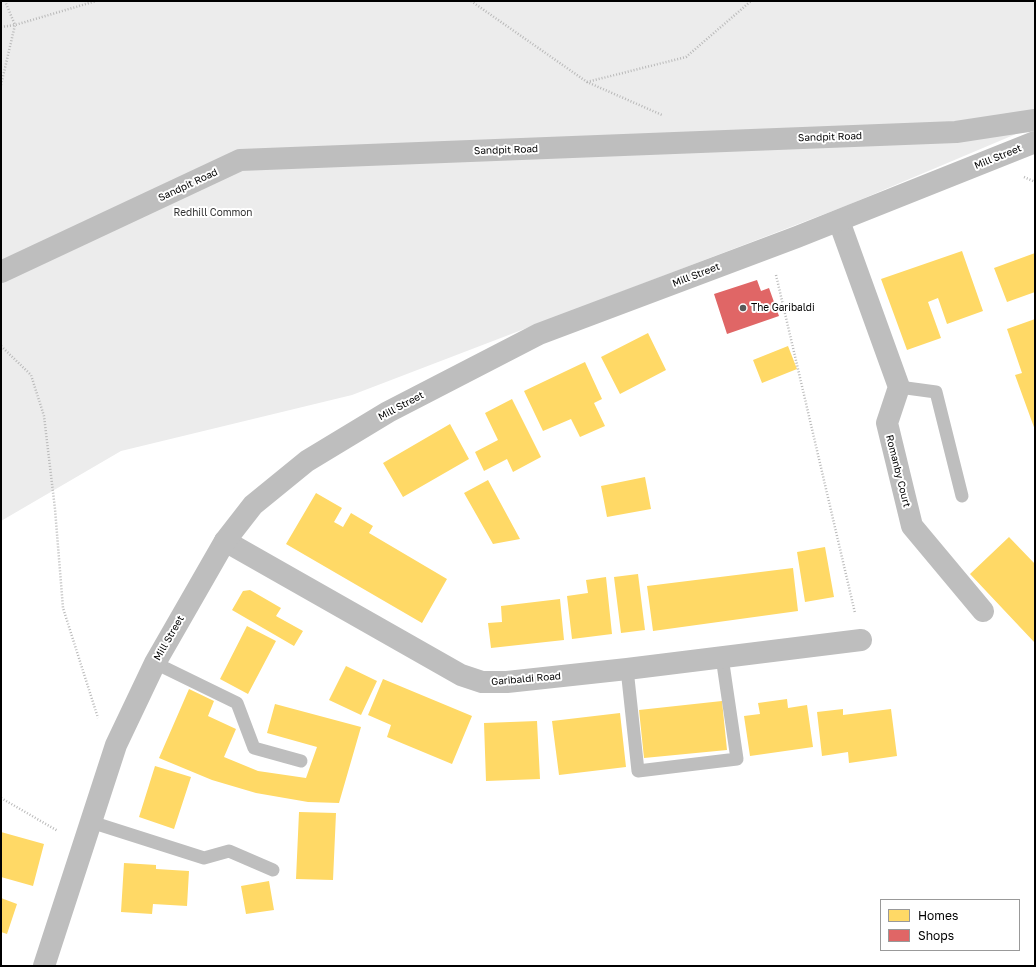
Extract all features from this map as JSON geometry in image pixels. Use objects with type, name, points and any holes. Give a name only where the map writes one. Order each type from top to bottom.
[{"type":"street","name":"Sandpit Road","points":[[1,272],[240,160],[956,132],[1035,120]]},
{"type":"street","name":"Mill Street","points":[[44,966],[116,745],[155,663],[225,541],[252,505],[307,461],[388,412],[539,334],[839,221],[1035,142]]},
{"type":"street","points":[[839,221],[899,387]]},
{"type":"street","name":"Romanby Court","points":[[899,387],[887,423],[912,526],[983,611]]},
{"type":"street","name":"Garibaldi Road","points":[[225,541],[461,675],[482,682],[507,682],[627,669],[861,640]]},
{"type":"lane","points":[[899,387],[936,392],[962,496]]},
{"type":"lane","points":[[627,669],[638,771],[737,759],[722,657]]},
{"type":"lane","points":[[155,663],[237,703],[254,748],[301,761]]},
{"type":"lane","points":[[91,822],[204,858],[229,851],[273,870]]},
{"type":"path","points":[[1,85],[15,25],[5,1]]},
{"type":"path","points":[[1,27],[15,25],[96,1]]},
{"type":"path","points":[[471,1],[587,82],[666,116]]},
{"type":"path","points":[[587,82],[686,57],[751,1]]},
{"type":"path","points":[[1030,180],[1035,182]]},
{"type":"path","points":[[769,248],[861,640]]},
{"type":"path","points":[[1,346],[31,375],[44,416],[55,509],[63,608],[96,716],[116,745]]},
{"type":"path","points":[[1,798],[83,846]]},
{"type":"green space","name":"Redhill Common","points":[[1,1],[1035,1],[1035,126],[848,205],[352,395],[121,451],[1,521]]},
{"type":"building: Homes","points":[[962,251],[983,311],[947,324],[938,298],[928,302],[941,338],[907,350],[881,279]]},
{"type":"building: Homes","points":[[1035,253],[1035,292],[1007,302],[994,268]]},
{"type":"building: Homes","points":[[1035,319],[1035,430],[1015,375],[1022,373],[1007,329]]},
{"type":"building: Homes","points":[[648,333],[666,370],[620,394],[601,357]]},
{"type":"building: Homes","points":[[788,346],[797,369],[762,383],[753,360]]},
{"type":"building: Homes","points":[[585,362],[602,399],[594,403],[605,426],[580,437],[571,419],[543,431],[524,391]]},
{"type":"building: Homes","points":[[512,399],[541,457],[513,472],[507,459],[484,471],[475,452],[498,440],[485,413]]},
{"type":"building: Homes","points":[[450,424],[469,459],[403,497],[383,463]]},
{"type":"building: Homes","points":[[645,477],[651,509],[607,517],[601,486]]},
{"type":"building: Homes","points":[[488,480],[520,539],[493,544],[464,493]]},
{"type":"building: Homes","points":[[316,493],[342,508],[334,522],[343,527],[351,513],[373,526],[369,533],[447,579],[422,623],[286,544]]},
{"type":"building: Homes","points":[[1009,537],[1035,564],[1035,643],[970,574]]},
{"type":"building: Homes","points":[[825,547],[834,597],[805,602],[797,552]]},
{"type":"building: Homes","points":[[793,568],[798,611],[653,631],[647,586]]},
{"type":"building: Homes","points":[[638,574],[645,630],[621,633],[614,577]]},
{"type":"building: Homes","points":[[606,577],[612,634],[572,639],[567,596],[588,593],[586,580]]},
{"type":"building: Homes","points":[[250,590],[281,608],[276,616],[303,631],[294,646],[232,610],[243,591]]},
{"type":"building: Homes","points":[[560,599],[564,640],[491,648],[488,623],[502,622],[501,606]]},
{"type":"building: Homes","points":[[247,626],[276,641],[248,694],[220,679]]},
{"type":"building: Homes","points":[[346,666],[377,681],[361,715],[329,700]]},
{"type":"building: Homes","points":[[383,679],[472,716],[452,764],[387,737],[391,725],[368,715]]},
{"type":"building: Homes","points":[[189,689],[214,701],[208,716],[236,729],[224,757],[258,771],[306,778],[317,747],[267,733],[275,704],[361,727],[339,803],[308,802],[256,793],[212,780],[159,758]]},
{"type":"building: Homes","points":[[787,699],[788,708],[807,705],[813,747],[750,756],[744,716],[760,714],[758,703]]},
{"type":"building: Homes","points":[[722,701],[727,750],[644,758],[639,710]]},
{"type":"building: Homes","points":[[843,709],[843,715],[891,709],[897,756],[849,763],[848,752],[822,756],[817,712]]},
{"type":"building: Homes","points":[[620,713],[626,767],[559,775],[552,721]]},
{"type":"building: Homes","points":[[537,721],[540,779],[486,781],[484,723]]},
{"type":"building: Homes","points":[[155,766],[191,777],[174,829],[139,817]]},
{"type":"building: Homes","points":[[299,812],[336,813],[333,880],[296,879]]},
{"type":"building: Homes","points":[[1,832],[44,844],[33,886],[1,877]]},
{"type":"building: Homes","points":[[124,863],[156,865],[156,869],[189,871],[187,906],[153,904],[152,914],[121,912]]},
{"type":"building: Homes","points":[[269,881],[274,910],[246,914],[241,886]]},
{"type":"building: Homes","points":[[1,898],[17,904],[7,934],[1,932]]},
{"type":"building: Shops","points":[[757,280],[761,291],[769,288],[779,316],[727,334],[714,294]]},
{"type":"place","name":"The Garibaldi","points":[[743,308]]}]
